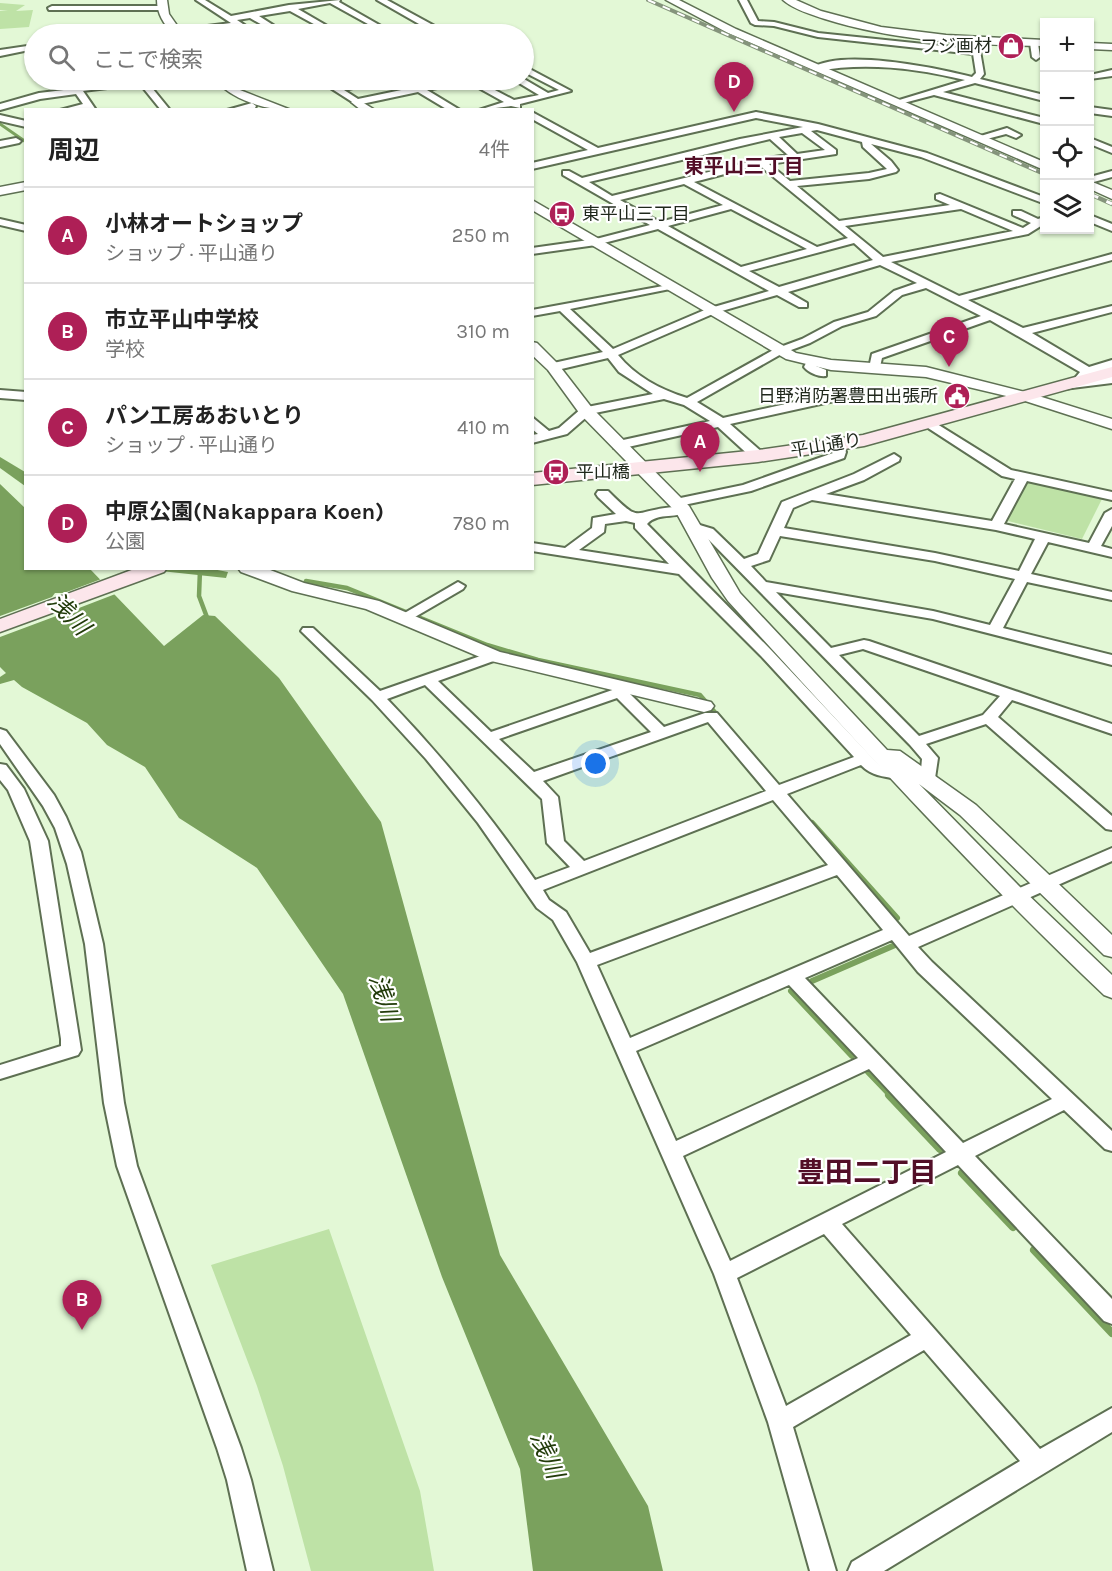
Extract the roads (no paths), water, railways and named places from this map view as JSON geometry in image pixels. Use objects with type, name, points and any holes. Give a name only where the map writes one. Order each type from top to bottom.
[{"type":"main road","name":"平山通り","points":[[534,479],[758,456],[836,445],[928,423],[1057,387],[1081,376],[1112,372]]},
{"type":"main road","points":[[0,626],[152,570]]},
{"type":"street","points":[[69,8],[77,0]]},
{"type":"street","points":[[200,0],[237,24]]},
{"type":"street","points":[[277,0],[319,24]]},
{"type":"street","points":[[229,19],[332,0],[374,24]]},
{"type":"street","points":[[381,0],[421,24]]},
{"type":"street","points":[[671,0],[816,68],[1040,164]]},
{"type":"street","points":[[743,0],[752,23],[774,24],[819,35],[975,46],[1039,43],[1036,57]]},
{"type":"street","points":[[788,0],[850,22],[975,46]]},
{"type":"street","points":[[52,8],[162,4],[169,24]]},
{"type":"street","points":[[707,7],[718,23]]},
{"type":"street","points":[[251,15],[267,24]]},
{"type":"street","points":[[801,42],[850,22]]},
{"type":"street","points":[[899,103],[974,80],[980,74],[975,46]]},
{"type":"street","points":[[1094,46],[1112,47]]},
{"type":"street","points":[[0,53],[24,49]]},
{"type":"street","points":[[816,68],[840,62],[874,63],[974,80],[1040,97]]},
{"type":"street","points":[[492,108],[567,91],[534,72]]},
{"type":"street","points":[[1094,76],[1112,73]]},
{"type":"street","points":[[1011,89],[1033,86]]},
{"type":"street","points":[[534,89],[548,96]]},
{"type":"street","points":[[0,107],[39,96],[79,90],[91,108]]},
{"type":"street","points":[[153,90],[165,108]]},
{"type":"street","points":[[234,90],[256,106],[271,108]]},
{"type":"street","points":[[339,90],[367,108]]},
{"type":"street","points":[[357,102],[414,90]]},
{"type":"street","points":[[421,90],[452,108]]},
{"type":"street","points":[[489,90],[521,108]]},
{"type":"street","points":[[936,92],[1040,120]]},
{"type":"street","points":[[1094,111],[1112,113]]},
{"type":"street","points":[[0,118],[24,114]]},
{"type":"street","points":[[534,165],[756,115],[818,127],[924,155],[1040,198]]},
{"type":"street","points":[[534,116],[596,151]]},
{"type":"street","points":[[0,118],[24,124]]},
{"type":"street","points":[[581,181],[692,153],[818,127]]},
{"type":"street","points":[[611,199],[761,162],[833,152],[804,130]]},
{"type":"street","points":[[979,138],[1007,131],[1016,135]]},
{"type":"street","points":[[772,136],[795,156]]},
{"type":"street","points":[[789,184],[869,176],[893,170],[890,163],[873,152],[867,145],[868,139]]},
{"type":"street","points":[[0,144],[16,141]]},
{"type":"street","points":[[1094,143],[1112,150]]},
{"type":"street","points":[[692,153],[726,171]]},
{"type":"street","points":[[534,156],[546,162]]},
{"type":"street","points":[[761,162],[881,261],[1022,332],[1081,376],[1112,364]]},
{"type":"street","points":[[566,173],[803,305]]},
{"type":"street","points":[[1094,179],[1112,174]]},
{"type":"street","points":[[685,181],[814,249]]},
{"type":"street","points":[[0,191],[24,186]]},
{"type":"street","points":[[1094,187],[1112,195]]},
{"type":"street","points":[[940,196],[1024,232]]},
{"type":"street","points":[[534,206],[779,351],[817,368],[875,368],[926,372],[1024,396],[1112,424]]},
{"type":"street","points":[[534,251],[596,242],[732,206]]},
{"type":"street","points":[[837,224],[963,206]]},
{"type":"street","points":[[1017,213],[1040,220]]},
{"type":"street","points":[[1094,220],[1112,228]]},
{"type":"street","points":[[0,222],[24,228]]},
{"type":"street","points":[[553,367],[611,354],[711,311],[779,290],[881,261],[1024,232],[1040,222]]},
{"type":"street","points":[[741,270],[854,240]]},
{"type":"street","points":[[960,299],[1112,256]]},
{"type":"street","points":[[688,402],[779,351],[806,341],[838,324],[872,314],[898,293],[926,284]]},
{"type":"street","points":[[534,313],[670,286]]},
{"type":"street","points":[[562,307],[611,354],[623,369],[664,395],[688,402],[720,422],[758,456]]},
{"type":"street","points":[[1022,332],[1112,309]]},
{"type":"street","points":[[875,368],[876,356],[991,316]]},
{"type":"street","points":[[534,348],[553,367],[586,411],[680,507],[721,578],[735,597],[897,774],[1015,896],[1112,989]]},
{"type":"street","points":[[1057,387],[1112,379]]},
{"type":"street","points":[[0,394],[24,396]]},
{"type":"street","points":[[534,439],[563,431],[586,411],[664,395]]},
{"type":"street","points":[[620,445],[844,395]]},
{"type":"street","points":[[534,423],[547,436]]},
{"type":"street","points":[[928,423],[1007,473],[1112,496]]},
{"type":"street","points":[[568,552],[599,530],[598,521],[626,517],[642,520],[651,515],[781,477],[839,455],[840,452],[836,445]]},
{"type":"street","points":[[741,565],[764,557],[787,505],[859,477],[894,458]]},
{"type":"street","points":[[996,526],[1023,477]]},
{"type":"street","points":[[603,494],[626,517]]},
{"type":"street","points":[[812,496],[996,526],[1112,553]]},
{"type":"street","points":[[1093,549],[1110,519]]},
{"type":"street","points":[[642,520],[640,525],[766,653],[875,770],[897,774]]},
{"type":"street","points":[[693,526],[708,532],[916,742],[930,758],[928,781]]},
{"type":"street","points":[[776,531],[934,557],[1112,596]]},
{"type":"street","points":[[995,630],[1043,538]]},
{"type":"street","points":[[534,547],[683,570]]},
{"type":"street","points":[[252,570],[298,587],[409,615],[494,656],[707,711],[782,791],[840,867],[925,968],[1112,1143]]},
{"type":"street","points":[[761,585],[912,610],[1112,660]]},
{"type":"street","points":[[409,615],[458,586]]},
{"type":"street","points":[[308,631],[377,697],[459,786],[543,904],[560,916],[586,962],[725,1274],[780,1422],[823,1571]]},
{"type":"street","points":[[828,653],[864,644],[1112,729]]},
{"type":"street","points":[[377,697],[494,656]]},
{"type":"street","points":[[426,679],[550,796],[556,843],[581,868]]},
{"type":"street","points":[[624,691],[661,733]]},
{"type":"street","points":[[488,738],[624,691]]},
{"type":"street","points":[[916,742],[988,718],[1010,693]]},
{"type":"street","points":[[531,779],[661,733],[707,711]]},
{"type":"street","points":[[988,718],[1112,825]]},
{"type":"street","points":[[851,724],[968,810],[1112,950]]},
{"type":"street","points":[[0,734],[38,783],[58,818],[79,872],[98,963],[116,1112],[125,1157],[229,1448],[239,1480],[260,1571]]},
{"type":"street","points":[[0,1072],[71,1050],[39,841],[16,789],[0,769],[17,755]]},
{"type":"street","points":[[532,888],[864,758]]},
{"type":"street","points":[[626,1048],[792,976],[1015,896],[1112,854]]},
{"type":"street","points":[[586,962],[840,867]]},
{"type":"street","points":[[792,976],[1112,1314]]},
{"type":"street","points":[[671,1152],[871,1060]]},
{"type":"street","points":[[725,1274],[1067,1100]]},
{"type":"street","points":[[827,1222],[1037,1463]]},
{"type":"street","points":[[780,1422],[927,1337]]},
{"type":"street","points":[[861,1571],[1112,1419]]},
{"type":"water","points":[[0,457],[24,471],[24,485],[0,468]]},
{"type":"water","name":"浅川","points":[[0,484],[24,507],[24,570],[91,570],[164,646],[203,615],[215,616],[279,678],[381,822],[500,1255],[648,1506],[663,1571],[533,1571],[520,1469],[442,1277],[343,994],[257,868],[179,818],[145,767],[107,745],[87,723],[22,687],[14,680],[0,684],[0,677],[6,673],[0,667]]},
{"type":"water","points":[[151,570],[218,570],[228,572],[226,578]]},
{"type":"waterway","points":[[0,124],[24,141]]},
{"type":"waterway","points":[[200,570],[199,596],[208,620]]},
{"type":"waterway","points":[[306,581],[347,588],[487,645],[538,660],[700,695],[719,717]]},
{"type":"waterway","points":[[812,823],[897,918]]},
{"type":"waterway","points":[[812,981],[902,942]]},
{"type":"waterway","points":[[791,991],[852,1056]]},
{"type":"waterway","points":[[868,1072],[891,1096]]},
{"type":"waterway","points":[[889,1095],[940,1149]]},
{"type":"waterway","points":[[962,1173],[1013,1227]]},
{"type":"waterway","points":[[1034,1250],[1112,1333]]},
{"type":"railway","points":[[648,0],[1040,172]]},
{"type":"railway","points":[[1094,196],[1112,204]]},
{"type":"place","name":"フジ画材","points":[[1011,46]]},
{"type":"place","name":"中原公園(Nakappara Koen)","points":[[734,112]]},
{"type":"place","name":"東平山三丁目","points":[[562,214]]},
{"type":"place","name":"パン工房あおいとり","points":[[949,367]]},
{"type":"place","name":"日野消防署豊田出張所","points":[[957,396]]},
{"type":"place","name":"平山橋","points":[[556,472]]},
{"type":"place","name":"小林オートショップ","points":[[700,472]]},
{"type":"place","name":"市立平山中学校","points":[[82,1330]]},
{"type":"district","name":"東平山三丁目","points":[[744,166]]},
{"type":"district","name":"豊田二丁目","points":[[867,1172]]}]
